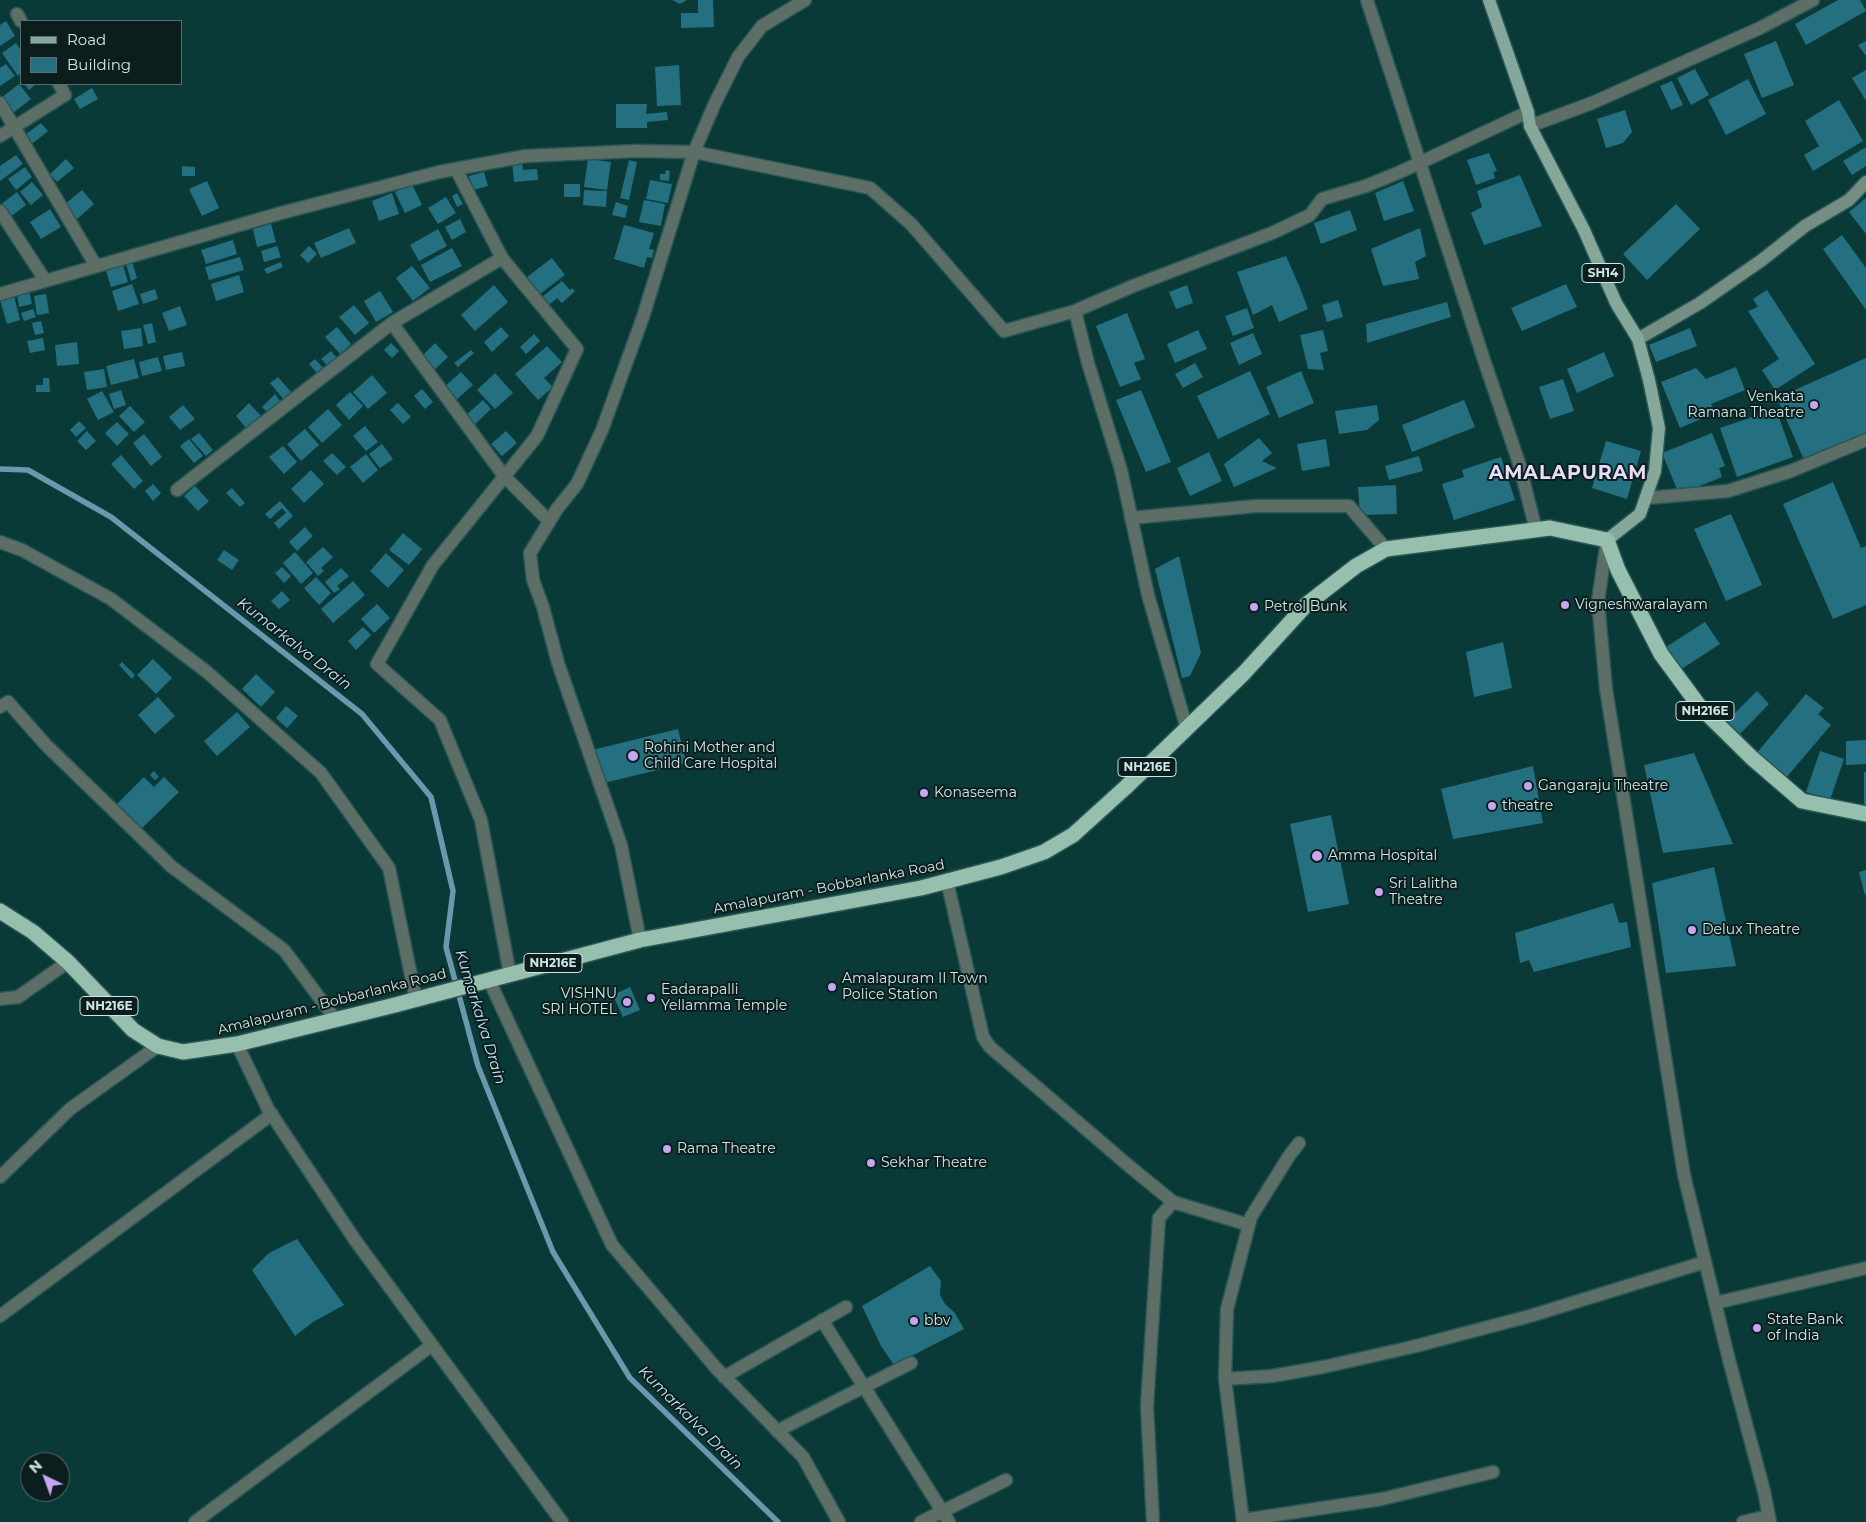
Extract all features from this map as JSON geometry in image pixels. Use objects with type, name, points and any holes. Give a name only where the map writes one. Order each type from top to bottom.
[{"type":"highway","name":"Amalapuram - Bobbarlanka Road","points":[[0,912],[34,932],[68,962],[133,1030],[158,1046],[184,1052],[237,1044],[336,1020],[640,940],[921,888],[1001,867],[1044,852],[1072,835],[1126,787],[1244,673],[1307,604],[1356,566],[1386,548],[1550,528],[1608,540]]},
{"type":"highway","name":"NH216E","points":[[1608,540],[1618,570],[1661,654],[1700,707],[1752,758],[1802,801],[1866,814]]},
{"type":"main road","name":"SH14","points":[[1489,0],[1528,112],[1530,126],[1584,230],[1616,303],[1638,340],[1649,380],[1659,428],[1655,471],[1640,514],[1608,540]]},
{"type":"street","points":[[640,940],[621,845],[558,663],[543,606],[533,580],[530,553],[549,521],[577,484],[602,430],[643,317],[694,152],[715,103],[738,57],[762,26],[805,0]]},
{"type":"street","points":[[1367,0],[1519,463],[1536,530]]},
{"type":"street","points":[[1530,126],[1610,95],[1760,28],[1813,0]]},
{"type":"street","points":[[0,136],[65,95],[60,85]]},
{"type":"street","points":[[0,103],[96,266]]},
{"type":"street","points":[[0,294],[281,213],[456,169],[526,156],[636,150],[694,152],[870,188],[911,224],[1004,331],[1076,311],[1132,286],[1207,259],[1310,215],[1322,199],[1366,186],[1420,164],[1528,112]]},
{"type":"street","points":[[456,169],[502,258],[577,349],[537,436],[433,565],[378,664],[440,720],[481,820],[510,975]]},
{"type":"street","points":[[1638,340],[1700,303],[1762,260],[1805,226],[1849,200],[1866,182]]},
{"type":"street","points":[[0,211],[45,280]]},
{"type":"street","points":[[178,490],[392,323],[502,258]]},
{"type":"street","points":[[1076,311],[1088,364],[1121,470],[1150,604],[1186,729]]},
{"type":"street","points":[[392,323],[504,476],[549,521]]},
{"type":"street","points":[[1647,498],[1728,491],[1791,471],[1866,440]]},
{"type":"street","points":[[1131,518],[1256,506],[1349,506],[1386,548]]},
{"type":"street","points":[[1608,540],[1598,601],[1606,690],[1684,1176],[1728,1360],[1764,1491],[1769,1519],[1743,1522]]},
{"type":"street","points":[[0,542],[22,550],[111,599],[207,672],[321,773],[388,868],[416,1000]]},
{"type":"street","points":[[0,707],[8,702],[46,746],[172,867],[284,950],[336,1020]]},
{"type":"street","points":[[947,881],[983,1037],[990,1047],[1173,1202],[1249,1225]]},
{"type":"street","points":[[0,999],[18,996],[68,962]]},
{"type":"street","points":[[489,980],[612,1245],[724,1377],[803,1457],[839,1522]]},
{"type":"street","points":[[237,1044],[272,1114],[355,1240],[562,1522]]},
{"type":"street","points":[[0,1177],[70,1109],[158,1046]]},
{"type":"street","points":[[0,1316],[272,1114]]},
{"type":"street","points":[[1299,1144],[1289,1156],[1249,1225],[1228,1308],[1226,1380],[1243,1521],[1382,1499],[1493,1472]]},
{"type":"street","points":[[1153,1522],[1147,1406],[1159,1218],[1173,1202]]},
{"type":"street","points":[[1226,1380],[1289,1373],[1412,1347],[1530,1316],[1705,1262]]},
{"type":"street","points":[[1715,1303],[1866,1268]]},
{"type":"street","points":[[724,1377],[846,1307]]},
{"type":"street","points":[[822,1320],[946,1517]]},
{"type":"street","points":[[195,1522],[432,1346]]},
{"type":"street","points":[[778,1431],[911,1363]]},
{"type":"street","points":[[921,1522],[946,1517],[1006,1480]]},
{"type":"building","points":[[672,0],[687,0],[680,4]]},
{"type":"building","points":[[698,0],[713,0],[714,27],[681,28],[681,13],[698,13]]},
{"type":"building","points":[[1838,0],[1860,0],[1866,11],[1806,45],[1795,24]]},
{"type":"building","points":[[6,21],[15,36],[0,46],[0,25]]},
{"type":"building","points":[[1776,41],[1794,85],[1762,98],[1744,54]]},
{"type":"building","points":[[1866,41],[1866,56],[1858,45]]},
{"type":"building","points":[[16,43],[20,49],[20,74],[18,76],[2,53]]},
{"type":"building","points":[[6,64],[15,76],[0,86],[0,68]]},
{"type":"building","points":[[679,65],[681,105],[657,106],[655,67]]},
{"type":"building","points":[[1695,69],[1709,95],[1691,105],[1677,78]]},
{"type":"building","points":[[1866,70],[1866,101],[1852,78]]},
{"type":"building","points":[[1748,79],[1766,114],[1726,135],[1708,100]]},
{"type":"building","points":[[1672,81],[1683,105],[1671,110],[1660,86]]},
{"type":"building","points":[[19,84],[31,99],[13,113],[1,98]]},
{"type":"building","points":[[25,85],[35,85],[29,90]]},
{"type":"building","points":[[92,88],[98,99],[80,109],[74,99]]},
{"type":"building","points":[[1839,100],[1863,141],[1813,171],[1804,155],[1819,146],[1805,121]]},
{"type":"building","points":[[616,104],[647,104],[646,114],[667,112],[668,120],[647,122],[647,128],[616,128]]},
{"type":"building","points":[[1625,110],[1632,132],[1623,143],[1606,148],[1597,119]]},
{"type":"building","points":[[41,123],[48,131],[28,147],[21,138]]},
{"type":"building","points":[[1866,147],[1866,166],[1852,175],[1843,161]]},
{"type":"building","points":[[1489,153],[1497,171],[1493,172],[1495,178],[1476,185],[1467,160]]},
{"type":"building","points":[[16,155],[23,164],[0,181],[0,166]]},
{"type":"building","points":[[66,159],[74,168],[57,182],[50,174]]},
{"type":"building","points":[[588,159],[611,162],[607,190],[584,187]]},
{"type":"building","points":[[629,160],[637,162],[629,200],[620,198]]},
{"type":"building","points":[[512,161],[522,161],[523,170],[537,169],[538,180],[514,182]]},
{"type":"building","points":[[182,166],[195,167],[195,176],[182,176]]},
{"type":"building","points":[[25,167],[32,177],[16,190],[8,179]]},
{"type":"building","points":[[666,170],[670,171],[669,181],[660,180],[660,174],[665,174]]},
{"type":"building","points":[[484,172],[488,186],[473,190],[469,176]]},
{"type":"building","points":[[1520,175],[1542,226],[1484,245],[1471,213],[1482,207],[1477,191]]},
{"type":"building","points":[[650,180],[672,184],[668,203],[646,199]]},
{"type":"building","points":[[207,181],[219,208],[202,216],[189,189]]},
{"type":"building","points":[[1403,181],[1414,211],[1384,221],[1375,193]]},
{"type":"building","points":[[32,182],[43,195],[31,205],[20,192]]},
{"type":"building","points":[[412,184],[422,205],[405,213],[395,192]]},
{"type":"building","points":[[564,184],[580,184],[580,197],[564,197]]},
{"type":"building","points":[[82,190],[94,204],[77,219],[65,204]]},
{"type":"building","points":[[584,190],[607,191],[606,207],[583,205]]},
{"type":"building","points":[[17,192],[26,205],[9,218],[0,205]]},
{"type":"building","points":[[392,193],[399,214],[379,221],[372,201]]},
{"type":"building","points":[[457,193],[463,204],[457,207],[452,196]]},
{"type":"building","points":[[446,197],[456,213],[438,224],[428,208]]},
{"type":"building","points":[[1866,198],[1866,234],[1849,212]]},
{"type":"building","points":[[644,200],[665,204],[661,226],[639,222]]},
{"type":"building","points":[[616,202],[628,206],[625,218],[612,215]]},
{"type":"building","points":[[1676,204],[1700,229],[1647,280],[1623,254]]},
{"type":"building","points":[[50,209],[61,227],[41,239],[30,222]]},
{"type":"building","points":[[1350,210],[1357,230],[1321,244],[1314,223]]},
{"type":"building","points":[[460,219],[466,232],[452,240],[445,227]]},
{"type":"building","points":[[271,224],[276,242],[257,247],[253,229]]},
{"type":"building","points":[[624,225],[654,233],[649,249],[654,250],[652,258],[647,257],[644,268],[614,259]]},
{"type":"building","points":[[349,228],[356,243],[321,258],[314,243]]},
{"type":"building","points":[[1420,228],[1426,256],[1415,262],[1419,279],[1383,286],[1371,249]]},
{"type":"building","points":[[438,229],[447,246],[419,261],[410,245]]},
{"type":"building","points":[[1842,235],[1866,268],[1866,310],[1823,249]]},
{"type":"building","points":[[233,240],[237,254],[206,264],[201,250]]},
{"type":"building","points":[[277,246],[281,257],[264,262],[261,251]]},
{"type":"building","points":[[309,246],[317,254],[308,263],[300,255]]},
{"type":"building","points":[[452,248],[462,266],[430,282],[421,265]]},
{"type":"building","points":[[1286,256],[1308,309],[1279,322],[1272,305],[1253,315],[1237,272]]},
{"type":"building","points":[[240,257],[244,270],[209,280],[205,267]]},
{"type":"building","points":[[552,258],[565,275],[540,294],[527,277]]},
{"type":"building","points":[[122,262],[128,282],[111,287],[105,267]]},
{"type":"building","points":[[132,262],[137,278],[131,281],[126,264]]},
{"type":"building","points":[[281,262],[283,267],[267,274],[264,269]]},
{"type":"building","points":[[412,266],[430,288],[413,301],[396,278]]},
{"type":"building","points":[[239,275],[244,292],[216,301],[211,284]]},
{"type":"building","points":[[562,281],[570,290],[572,288],[575,291],[562,303],[557,298],[549,305],[542,297]]},
{"type":"building","points":[[132,284],[139,304],[118,311],[112,291]]},
{"type":"building","points":[[1566,284],[1577,307],[1522,331],[1511,308]]},
{"type":"building","points":[[494,285],[508,302],[475,331],[461,315]]},
{"type":"building","points":[[1187,285],[1193,303],[1176,309],[1169,292]]},
{"type":"building","points":[[155,289],[158,299],[143,304],[140,294]]},
{"type":"building","points":[[1767,290],[1815,364],[1775,390],[1762,370],[1779,359],[1748,311],[1758,307],[1753,299]]},
{"type":"building","points":[[29,291],[32,304],[19,307],[17,293]]},
{"type":"building","points":[[380,291],[393,312],[376,322],[364,301]]},
{"type":"building","points":[[46,294],[49,313],[37,315],[34,296]]},
{"type":"building","points":[[14,296],[20,320],[7,324],[0,300]]},
{"type":"building","points":[[1338,300],[1343,317],[1327,322],[1322,305]]},
{"type":"building","points":[[1447,302],[1451,317],[1367,343],[1366,324]]},
{"type":"building","points":[[354,305],[369,323],[355,335],[339,317]]},
{"type":"building","points":[[180,306],[187,325],[169,331],[162,313]]},
{"type":"building","points":[[1247,308],[1254,328],[1233,336],[1225,316]]},
{"type":"building","points":[[33,309],[36,317],[24,321],[21,313]]},
{"type":"building","points":[[1127,313],[1145,359],[1134,363],[1141,379],[1120,387],[1096,326]]},
{"type":"building","points":[[41,321],[44,333],[35,335],[32,323]]},
{"type":"building","points":[[152,323],[156,342],[148,344],[143,325]]},
{"type":"building","points":[[337,327],[351,344],[340,354],[325,337]]},
{"type":"building","points":[[501,327],[509,336],[492,352],[484,342]]},
{"type":"building","points":[[141,328],[143,346],[124,349],[121,331]]},
{"type":"building","points":[[1690,328],[1697,346],[1656,362],[1649,345]]},
{"type":"building","points":[[1198,330],[1207,349],[1175,363],[1167,344]]},
{"type":"building","points":[[1323,330],[1328,351],[1320,353],[1324,370],[1308,369],[1300,335]]},
{"type":"building","points":[[1253,333],[1262,354],[1239,365],[1230,343]]},
{"type":"building","points":[[534,334],[540,341],[526,354],[520,347]]},
{"type":"building","points":[[43,338],[45,350],[30,353],[27,341]]},
{"type":"building","points":[[77,342],[79,364],[57,366],[55,345]]},
{"type":"building","points":[[391,343],[399,351],[392,358],[384,350]]},
{"type":"building","points":[[435,343],[448,357],[433,371],[420,358]]},
{"type":"building","points":[[547,346],[562,362],[544,378],[553,387],[538,400],[515,374]]},
{"type":"building","points":[[471,350],[474,353],[458,367],[454,363]]},
{"type":"building","points":[[331,351],[337,358],[328,366],[321,359]]},
{"type":"building","points":[[182,352],[185,366],[166,370],[163,356]]},
{"type":"building","points":[[1604,352],[1614,376],[1577,393],[1567,369]]},
{"type":"building","points":[[158,357],[162,371],[142,376],[139,362]]},
{"type":"building","points":[[1866,358],[1866,434],[1805,462],[1777,398]]},
{"type":"building","points":[[134,359],[139,378],[111,385],[106,366]]},
{"type":"building","points":[[315,359],[324,369],[318,374],[309,364]]},
{"type":"building","points":[[1195,363],[1203,377],[1183,388],[1175,374]]},
{"type":"building","points":[[1736,367],[1745,390],[1711,404],[1715,413],[1680,428],[1661,382],[1696,368],[1706,379]]},
{"type":"building","points":[[104,369],[107,387],[87,390],[84,372]]},
{"type":"building","points":[[1250,371],[1270,414],[1218,439],[1197,396]]},
{"type":"building","points":[[1301,371],[1314,403],[1279,418],[1266,387]]},
{"type":"building","points":[[461,372],[473,385],[456,400],[444,387]]},
{"type":"building","points":[[495,373],[513,393],[495,409],[477,390]]},
{"type":"building","points":[[372,375],[387,393],[368,409],[353,392]]},
{"type":"building","points":[[278,377],[292,393],[284,400],[270,383]]},
{"type":"building","points":[[43,378],[49,378],[50,392],[36,392],[36,385],[43,385]]},
{"type":"building","points":[[1563,379],[1574,411],[1550,419],[1539,387]]},
{"type":"building","points":[[422,389],[433,402],[425,409],[414,396]]},
{"type":"building","points":[[121,390],[126,405],[114,409],[109,394]]},
{"type":"building","points":[[1141,390],[1171,462],[1146,472],[1116,400]]},
{"type":"building","points":[[102,391],[114,412],[98,420],[87,399]]},
{"type":"building","points":[[350,392],[363,406],[349,420],[336,405]]},
{"type":"building","points":[[275,394],[280,401],[268,413],[262,407]]},
{"type":"building","points":[[483,400],[491,409],[473,426],[465,416]]},
{"type":"building","points":[[1464,400],[1475,427],[1412,452],[1402,425]]},
{"type":"building","points":[[249,403],[261,416],[247,429],[236,416]]},
{"type":"building","points":[[398,403],[411,417],[403,424],[390,410]]},
{"type":"building","points":[[183,405],[195,419],[180,430],[169,417]]},
{"type":"building","points":[[1377,405],[1379,420],[1367,430],[1339,434],[1335,411]]},
{"type":"building","points":[[130,406],[145,422],[134,432],[119,416]]},
{"type":"building","points":[[328,409],[342,425],[322,443],[308,427]]},
{"type":"building","points":[[1776,409],[1793,457],[1737,477],[1720,428]]},
{"type":"building","points":[[79,421],[86,428],[76,437],[70,430]]},
{"type":"building","points":[[117,422],[129,434],[117,446],[105,433]]},
{"type":"building","points":[[365,426],[378,442],[366,451],[353,436]]},
{"type":"building","points":[[305,429],[319,445],[301,461],[287,444]]},
{"type":"building","points":[[87,431],[96,441],[86,450],[77,441]]},
{"type":"building","points":[[506,431],[517,443],[502,456],[491,444]]},
{"type":"building","points":[[199,433],[213,450],[206,456],[191,439]]},
{"type":"building","points":[[1712,433],[1725,466],[1719,468],[1722,477],[1679,494],[1662,453]]},
{"type":"building","points":[[144,434],[162,457],[151,466],[133,443]]},
{"type":"building","points":[[1259,438],[1272,453],[1262,461],[1277,468],[1234,487],[1224,464]]},
{"type":"building","points":[[189,439],[203,456],[194,463],[180,446]]},
{"type":"building","points":[[1326,439],[1330,466],[1302,471],[1297,444]]},
{"type":"building","points":[[1606,441],[1641,451],[1627,499],[1592,488]]},
{"type":"building","points":[[382,444],[393,459],[380,468],[369,454]]},
{"type":"building","points":[[283,446],[297,462],[284,474],[269,457]]},
{"type":"building","points":[[1209,452],[1222,481],[1190,496],[1177,468]]},
{"type":"building","points":[[332,453],[346,467],[337,475],[323,461]]},
{"type":"building","points":[[366,454],[378,470],[363,483],[350,467]]},
{"type":"building","points":[[121,455],[143,481],[134,489],[111,464]]},
{"type":"building","points":[[1419,456],[1423,471],[1389,480],[1385,466]]},
{"type":"building","points":[[1501,457],[1515,500],[1454,520],[1442,484],[1464,477],[1462,470]]},
{"type":"building","points":[[311,470],[324,484],[304,503],[291,489]]},
{"type":"building","points":[[1833,482],[1861,548],[1866,546],[1866,605],[1833,619],[1783,504]]},
{"type":"building","points":[[153,484],[161,493],[153,501],[145,491]]},
{"type":"building","points":[[1396,485],[1397,514],[1360,515],[1358,487]]},
{"type":"building","points":[[195,486],[209,501],[198,511],[184,496]]},
{"type":"building","points":[[232,488],[245,503],[240,507],[226,493]]},
{"type":"building","points":[[280,501],[293,516],[279,529],[274,523],[286,513],[282,508],[270,519],[265,514]]},
{"type":"building","points":[[1731,514],[1762,585],[1726,601],[1694,529]]},
{"type":"building","points":[[305,527],[313,536],[297,551],[289,542]]},
{"type":"building","points":[[403,533],[422,549],[409,565],[389,550]]},
{"type":"building","points":[[323,547],[333,557],[321,568],[324,571],[318,576],[306,562]]},
{"type":"building","points":[[224,550],[239,560],[232,570],[217,560]]},
{"type":"building","points":[[295,552],[313,573],[301,584],[283,563]]},
{"type":"building","points":[[386,553],[404,570],[388,588],[370,571]]},
{"type":"building","points":[[1179,556],[1201,653],[1190,676],[1182,678],[1155,569]]},
{"type":"building","points":[[282,567],[291,576],[284,583],[275,573]]},
{"type":"building","points":[[341,568],[349,576],[337,586],[340,589],[334,593],[325,582]]},
{"type":"building","points":[[316,577],[331,593],[319,605],[304,588]]},
{"type":"building","points":[[353,581],[365,595],[333,623],[321,609]]},
{"type":"building","points":[[282,591],[290,600],[279,609],[271,601]]},
{"type":"building","points":[[377,604],[390,618],[374,633],[361,619]]},
{"type":"building","points":[[1705,622],[1720,644],[1680,670],[1666,647]]},
{"type":"building","points":[[363,627],[371,635],[356,650],[348,641]]},
{"type":"building","points":[[1503,642],[1512,688],[1474,697],[1466,652]]},
{"type":"building","points":[[153,659],[172,678],[156,694],[137,675]]},
{"type":"building","points":[[122,662],[135,675],[132,679],[119,665]]},
{"type":"building","points":[[256,674],[275,692],[261,707],[242,689]]},
{"type":"building","points":[[1757,691],[1769,704],[1739,735],[1726,722]]},
{"type":"building","points":[[1806,694],[1824,708],[1818,714],[1831,725],[1785,779],[1756,754]]},
{"type":"building","points":[[158,697],[175,716],[155,734],[138,715]]},
{"type":"building","points":[[286,706],[298,716],[287,728],[276,718]]},
{"type":"building","points":[[237,712],[250,727],[217,756],[204,741]]},
{"type":"building","points":[[678,729],[686,763],[600,784],[592,750]]},
{"type":"building","points":[[1866,740],[1866,764],[1846,765],[1846,741]]},
{"type":"building","points":[[1820,751],[1844,759],[1830,800],[1806,792]]},
{"type":"building","points":[[1694,753],[1733,844],[1663,853],[1644,765]]},
{"type":"building","name":"theatre","points":[[1533,766],[1543,823],[1453,839],[1441,789]]},
{"type":"building","points":[[154,771],[159,777],[155,780],[150,775]]},
{"type":"building","points":[[1864,772],[1866,772],[1866,805],[1864,805]]},
{"type":"building","points":[[144,777],[154,787],[164,777],[179,792],[140,830],[116,805]]},
{"type":"building","points":[[1331,815],[1349,904],[1308,912],[1290,824]]},
{"type":"building","points":[[1714,867],[1736,966],[1666,973],[1652,883]]},
{"type":"building","points":[[1866,870],[1866,895],[1865,895],[1859,872]]},
{"type":"building","points":[[1613,903],[1619,923],[1627,922],[1631,947],[1534,972],[1529,960],[1520,963],[1515,933]]},
{"type":"building","name":"VISHNU SRI HOTEL","points":[[630,987],[640,1010],[623,1017],[613,995]]},
{"type":"building","points":[[297,1239],[344,1305],[313,1322],[295,1336],[252,1270],[269,1253]]},
{"type":"building","name":"bbv","points":[[930,1266],[941,1281],[940,1295],[945,1304],[955,1313],[964,1329],[894,1365],[881,1346],[862,1306]]},
{"type":"waterway","name":"Kumarkalva Drain","points":[[0,469],[28,470],[111,517],[362,714],[431,797],[453,891],[446,947],[478,1066],[553,1252],[630,1378],[778,1522]]},
{"type":"place","name":"Venkata Ramana Theatre","points":[[1814,405]]},
{"type":"place","name":"Vigneshwaralayam","points":[[1565,605]]},
{"type":"place","name":"Petrol Bunk","points":[[1254,607]]},
{"type":"place","name":"Rohini Mother and Child Care Hospital","points":[[633,756]]},
{"type":"place","name":"Gangaraju Theatre","points":[[1528,786]]},
{"type":"place","name":"Konaseema","points":[[924,793]]},
{"type":"place","name":"theatre","points":[[1492,806]]},
{"type":"place","name":"Amma Hospital","points":[[1317,856]]},
{"type":"place","name":"Sri Lalitha Theatre","points":[[1379,892]]},
{"type":"place","name":"Delux Theatre","points":[[1692,930]]},
{"type":"place","name":"Amalapuram II Town Police Station","points":[[832,987]]},
{"type":"place","name":"Eadarapalli Yellamma Temple","points":[[651,998]]},
{"type":"place","name":"VISHNU SRI HOTEL","points":[[627,1002]]},
{"type":"place","name":"Rama Theatre","points":[[667,1149]]},
{"type":"place","name":"Sekhar Theatre","points":[[871,1163]]},
{"type":"place","name":"bbv","points":[[914,1321]]},
{"type":"place","name":"State Bank of India","points":[[1757,1328]]},
{"type":"district","name":"AMALAPURAM","points":[[1568,473]]}]
